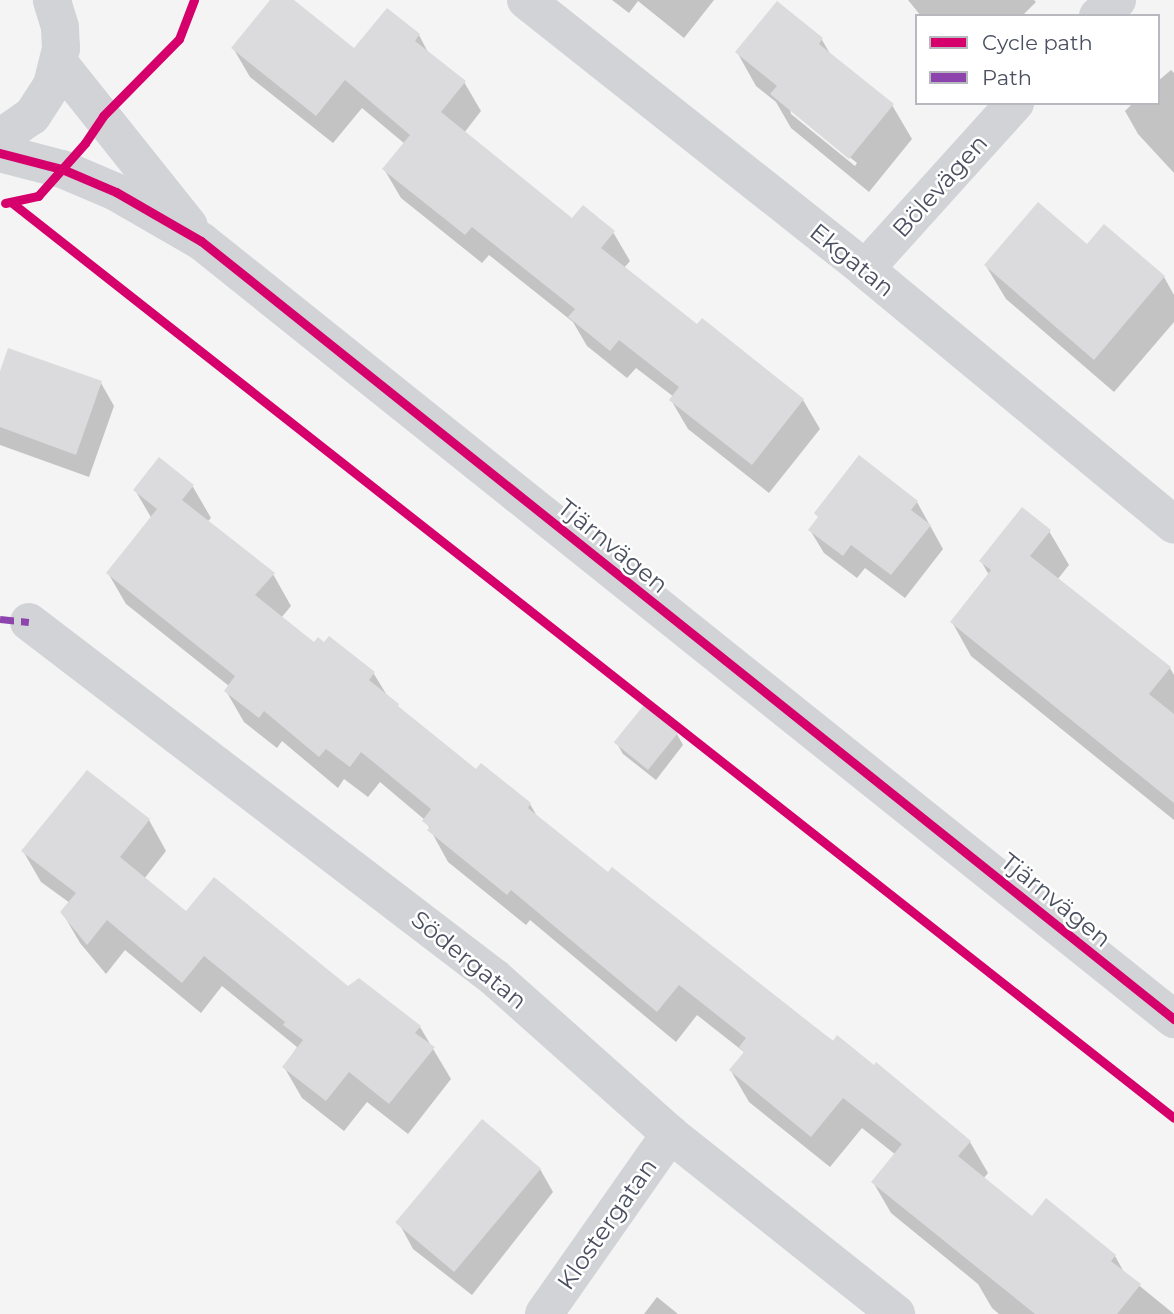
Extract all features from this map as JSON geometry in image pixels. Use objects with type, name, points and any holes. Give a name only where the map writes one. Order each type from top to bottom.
[{"type":"street","points":[[0,138],[14,131],[37,109],[52,85],[59,64],[60,27],[52,0]]},
{"type":"street","name":"Ekgatan","points":[[526,0],[865,269],[1174,525]]},
{"type":"street","points":[[1100,14],[1116,0]]},
{"type":"street","name":"Tjärnvägen","points":[[59,64],[201,241]]},
{"type":"street","name":"Bölevägen","points":[[865,269],[1013,105]]},
{"type":"street","name":"Tjärnvägen","points":[[0,153],[62,169],[116,192],[201,241],[1174,1019]]},
{"type":"street","name":"Södergatan","points":[[30,622],[495,978],[670,1135],[895,1314]]},
{"type":"street","name":"Klostergatan","points":[[544,1314],[670,1135]]},
{"type":"building","points":[[270,0],[294,0],[354,48],[387,8],[420,34],[415,41],[466,81],[441,112],[572,218],[583,205],[615,231],[601,248],[697,324],[702,318],[804,399],[752,465],[669,400],[679,387],[619,340],[610,351],[568,317],[575,309],[472,227],[465,235],[382,169],[410,135],[345,80],[316,116],[231,48]]},
{"type":"building","points":[[777,1],[823,38],[819,44],[894,104],[849,159],[770,94],[777,86],[735,52]]},
{"type":"building","points":[[1038,202],[1087,244],[1104,224],[1165,276],[1094,360],[984,265]]},
{"type":"building","points":[[8,348],[102,381],[76,455],[0,427],[0,371]]},
{"type":"building","points":[[859,455],[918,501],[911,510],[931,525],[891,575],[851,545],[843,556],[808,530],[818,517],[814,513]]},
{"type":"building","points":[[159,457],[194,485],[182,500],[275,573],[255,595],[314,642],[318,637],[324,642],[329,636],[375,672],[369,680],[399,704],[398,706],[476,769],[481,763],[531,803],[528,808],[608,872],[612,867],[833,1041],[837,1035],[874,1065],[876,1062],[971,1141],[958,1156],[1032,1216],[1046,1198],[1116,1255],[1111,1261],[1141,1284],[1117,1314],[1035,1314],[871,1182],[902,1144],[843,1098],[811,1137],[729,1070],[744,1052],[739,1047],[746,1038],[679,985],[657,1012],[511,890],[507,895],[427,830],[430,827],[422,821],[431,809],[361,752],[350,767],[326,749],[319,757],[264,711],[259,718],[224,691],[235,676],[106,573],[157,509],[133,490]]},
{"type":"building","points":[[1022,507],[1051,530],[1030,556],[1171,667],[1149,694],[1174,714],[1174,803],[950,622],[991,570],[979,561]]},
{"type":"building","points":[[644,705],[678,733],[648,770],[614,742]]},
{"type":"building","points":[[87,770],[150,819],[120,857],[186,911],[214,877],[348,986],[359,978],[421,1026],[415,1033],[435,1047],[389,1104],[349,1072],[326,1101],[282,1067],[303,1040],[204,956],[182,983],[107,920],[87,945],[60,912],[76,893],[21,851]]},
{"type":"building","points":[[482,1119],[541,1168],[454,1272],[395,1222]]},
{"type":"marked path","points":[[0,619],[29,622]]},
{"type":"cycle path","points":[[5,203],[38,196],[85,143],[103,116],[179,39],[194,0]]},
{"type":"cycle path","points":[[0,153],[62,169],[116,192],[201,241],[1174,1019]]},
{"type":"cycle path","points":[[11,202],[1174,1118]]}]
